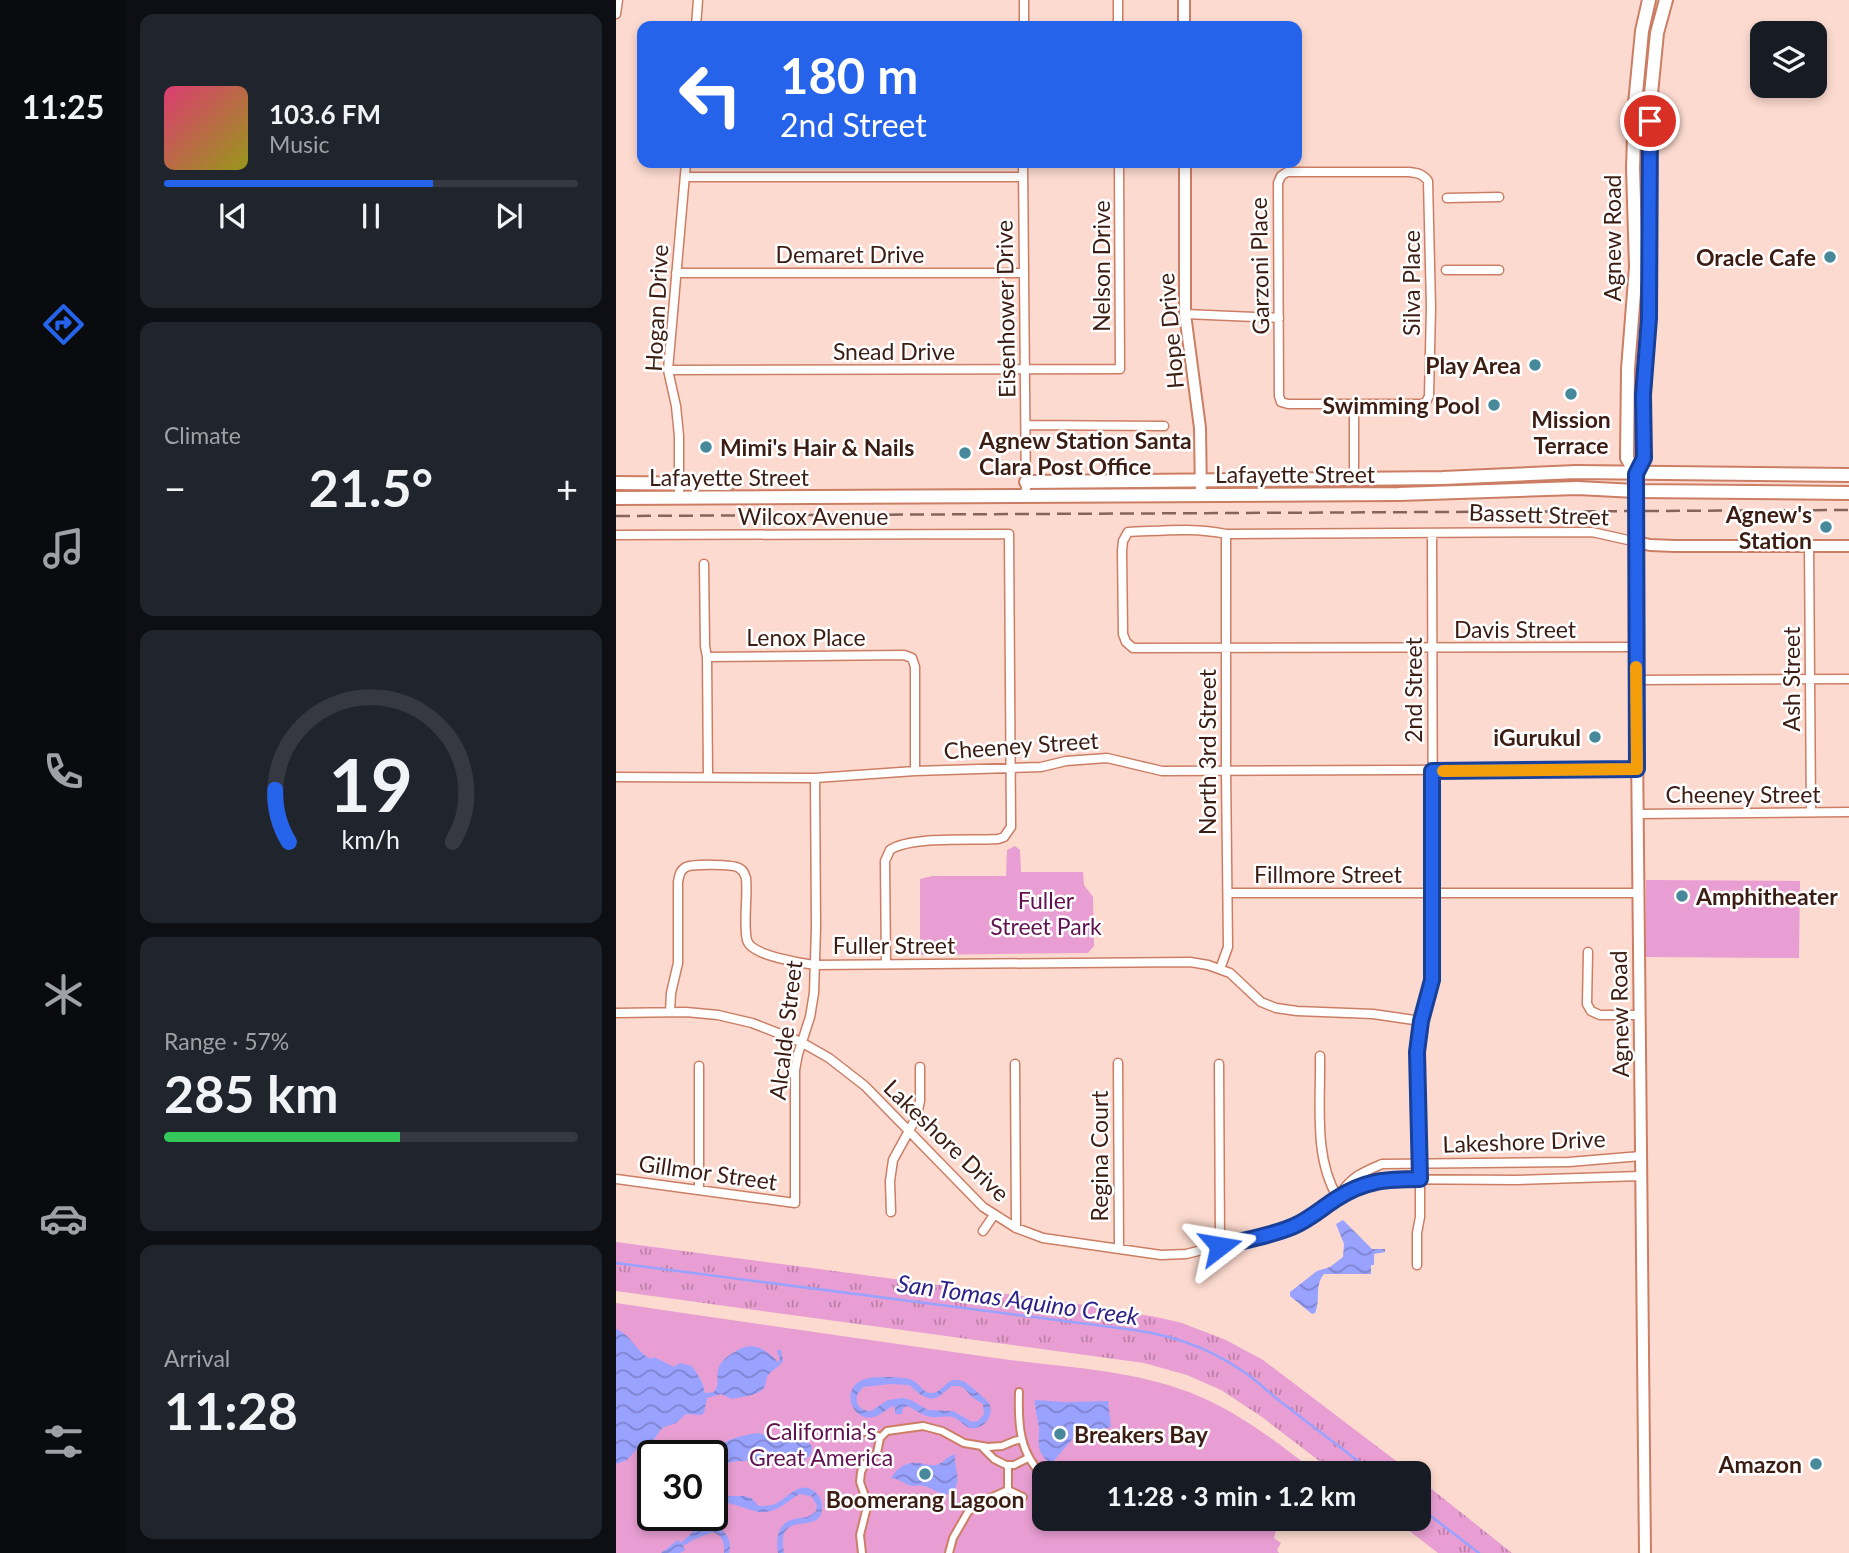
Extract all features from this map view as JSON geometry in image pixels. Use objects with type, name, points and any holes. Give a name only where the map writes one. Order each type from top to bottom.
[{"type":"main road","name":"Agnew Road","points":[[1636,474],[1627,458],[1628,369],[1636,267],[1634,130],[1637,69],[1649,0]]},
{"type":"main road","name":"Agnew Road","points":[[1636,474],[1644,458],[1643,395],[1649,318],[1650,104],[1657,33],[1666,0]]},
{"type":"main road","name":"Lafayette Street","points":[[1026,482],[1443,478],[1576,472],[1849,475]]},
{"type":"main road","name":"Lafayette Street","points":[[616,483],[729,484]]},
{"type":"main road","name":"Lafayette Street","points":[[616,498],[1422,494],[1577,488],[1849,493]]},
{"type":"street","points":[[616,14],[618,0]]},
{"type":"street","points":[[696,21],[698,0]]},
{"type":"street","points":[[1024,0],[1024,21]]},
{"type":"street","points":[[1118,0],[1118,21]]},
{"type":"street","points":[[1184,0],[1184,21]]},
{"type":"street","name":"Hogan Drive","points":[[679,498],[677,406],[668,370],[686,168]]},
{"type":"street","name":"Eisenhower Drive","points":[[1023,168],[1026,497]]},
{"type":"street","name":"Nelson Drive","points":[[1119,168],[1120,369]]},
{"type":"street","name":"Hope Drive","points":[[1185,168],[1185,314],[1200,428],[1201,496]]},
{"type":"street","name":"Garzoni Place","points":[[1354,405],[1281,402],[1278,184],[1281,176],[1287,172],[1409,172]]},
{"type":"street","name":"Silva Place","points":[[1354,405],[1421,404],[1426,402],[1429,396],[1430,190],[1425,176],[1409,172]]},
{"type":"street","points":[[685,177],[1023,177]]},
{"type":"street","points":[[1447,198],[1499,197]]},
{"type":"street","points":[[1446,270],[1499,270]]},
{"type":"street","name":"Demaret Drive","points":[[676,273],[1024,273]]},
{"type":"street","points":[[1185,314],[1279,318]]},
{"type":"street","name":"Snead Drive","points":[[668,370],[1120,369]]},
{"type":"street","points":[[1354,405],[1354,479]]},
{"type":"street","points":[[1026,425],[1164,426]]},
{"type":"street","name":"Agnew Road","points":[[1636,474],[1646,1553]]},
{"type":"street","name":"Davis Street","points":[[1226,534],[1188,530],[1128,532],[1122,541],[1123,634],[1128,644],[1133,648],[1636,647]]},
{"type":"street","name":"Bassett Street","points":[[1226,534],[1592,532],[1650,545],[1849,546]]},
{"type":"street","name":"2nd Street","points":[[1417,1265],[1420,1163],[1417,1052],[1421,1021],[1432,980],[1432,533]]},
{"type":"street","name":"Wilcox Avenue","points":[[616,535],[1009,534],[1010,768]]},
{"type":"street","name":"North 3rd Street","points":[[1220,969],[1228,947],[1226,534]]},
{"type":"street","name":"Ash Street","points":[[1809,546],[1811,812]]},
{"type":"street","points":[[704,564],[708,777]]},
{"type":"street","name":"Lenox Place","points":[[707,657],[904,655],[912,658],[915,667],[915,771]]},
{"type":"street","points":[[1636,680],[1849,679]]},
{"type":"street","name":"Cheeney Street","points":[[616,777],[815,778],[915,771],[1041,767],[1066,761],[1107,758],[1162,771],[1637,769]]},
{"type":"street","points":[[886,964],[885,861],[890,850],[900,845],[930,841],[992,840],[1004,837],[1011,827],[1010,768]]},
{"type":"street","name":"Alcalde Street","points":[[795,1203],[795,1070],[812,1005],[816,927],[815,778]]},
{"type":"street","name":"Cheeney Street","points":[[1638,814],[1849,812]]},
{"type":"street","name":"Fuller Street","points":[[670,1012],[678,963],[680,872],[686,867],[733,866],[742,870],[747,883],[747,936],[750,946],[758,952],[814,965],[1190,962],[1230,974],[1261,1002],[1276,1008],[1373,1014],[1421,1021]]},
{"type":"street","name":"Fillmore Street","points":[[1228,893],[1638,893]]},
{"type":"street","points":[[1588,952],[1587,1004],[1591,1011],[1600,1015],[1640,1015]]},
{"type":"street","name":"Lakeshore Drive","points":[[616,1013],[702,1013],[767,1028],[801,1042],[853,1076],[971,1196],[994,1215],[1016,1228],[1055,1240],[1174,1255],[1294,1226],[1365,1184],[1383,1180],[1542,1180],[1641,1176]]},
{"type":"street","points":[[1321,1056],[1321,1148],[1324,1170],[1338,1198]]},
{"type":"street","name":"Regina Court","points":[[1118,1063],[1119,1249]]},
{"type":"street","points":[[1015,1064],[1016,1228]]},
{"type":"street","points":[[1219,1064],[1220,1246]]},
{"type":"street","points":[[699,1066],[699,1190]]},
{"type":"street","points":[[891,1212],[890,1181],[893,1160],[916,1118],[920,1101],[920,1067]]},
{"type":"street","name":"Lakeshore Drive","points":[[1338,1198],[1350,1180],[1382,1164],[1569,1161],[1641,1156]]},
{"type":"street","name":"Gillmor Street","points":[[616,1179],[795,1203]]},
{"type":"street","points":[[983,1231],[994,1215]]},
{"type":"street","points":[[1019,1392],[1022,1440],[1032,1464]]},
{"type":"street","points":[[862,1553],[860,1535],[867,1507],[860,1472],[878,1452],[881,1437],[891,1430],[923,1426],[978,1446],[998,1447],[1017,1439],[1022,1440]]},
{"type":"street","points":[[845,1431],[866,1432],[881,1437]]},
{"type":"street","points":[[978,1446],[985,1449],[996,1461],[1008,1466],[1028,1458]]},
{"type":"street","points":[[1008,1466],[1008,1490]]},
{"type":"street","points":[[1008,1490],[1023,1497]]},
{"type":"street","points":[[949,1553],[953,1538],[968,1512],[979,1503],[1008,1490]]},
{"type":"green space","name":"Fuller Street Park","points":[[1015,846],[1020,850],[1021,872],[1083,872],[1084,885],[1093,897],[1094,946],[1088,953],[920,955],[920,879],[932,876],[1006,876],[1007,850]]},
{"type":"green space","points":[[1646,880],[1800,881],[1799,958],[1645,957]]},
{"type":"green space","points":[[616,1242],[1060,1301],[1156,1317],[1182,1323],[1226,1340],[1263,1360],[1396,1461],[1319,1461],[1262,1417],[1221,1390],[1187,1375],[1144,1363],[616,1291]]},
{"type":"green space","name":"California's Great America","points":[[616,1303],[1093,1370],[1142,1378],[1189,1392],[1237,1416],[1301,1461],[1032,1461],[1032,1531],[1276,1531],[1274,1538],[1281,1543],[1277,1550],[1279,1553],[616,1553]]},
{"type":"green space","points":[[1431,1489],[1512,1553],[1438,1553],[1410,1531],[1431,1531]]},
{"type":"water","points":[[1343,1220],[1372,1249],[1385,1249],[1385,1252],[1374,1254],[1371,1274],[1324,1274],[1319,1283],[1317,1308],[1312,1314],[1290,1296],[1290,1292],[1317,1271],[1330,1267],[1343,1257],[1344,1244],[1336,1224]]},
{"type":"water","points":[[616,1329],[651,1359],[654,1357],[674,1367],[680,1363],[692,1366],[705,1393],[714,1392],[720,1365],[740,1349],[757,1347],[768,1352],[778,1362],[780,1360],[777,1350],[781,1350],[783,1361],[768,1375],[761,1391],[732,1399],[721,1394],[707,1398],[704,1413],[686,1414],[676,1423],[662,1428],[654,1440],[637,1440],[637,1449],[627,1460],[616,1464]]},
{"type":"water","points":[[876,1377],[904,1378],[916,1382],[926,1392],[931,1393],[954,1380],[965,1382],[989,1403],[990,1415],[983,1425],[972,1428],[953,1417],[928,1416],[907,1406],[903,1408],[902,1414],[895,1414],[893,1406],[874,1417],[860,1415],[855,1411],[851,1392],[860,1381]],"holes":[[[909,1385],[931,1399],[952,1386],[959,1386],[983,1404],[984,1414],[978,1421],[972,1422],[953,1411],[928,1410],[903,1398],[888,1400],[871,1411],[862,1409],[857,1402],[857,1395],[863,1387]]]},
{"type":"water","name":"Breakers Bay","points":[[1035,1400],[1108,1401],[1111,1427],[1076,1435],[1054,1461],[1048,1461],[1039,1448]]},
{"type":"water","points":[[758,1433],[806,1441],[812,1446],[811,1455],[804,1460],[728,1463],[728,1441]]},
{"type":"water","name":"Boomerang Lagoon","points":[[955,1454],[957,1480],[955,1490],[951,1493],[942,1494],[891,1478],[906,1464],[936,1465]]},
{"type":"water","points":[[809,1488],[816,1493],[822,1506],[820,1516],[815,1521],[786,1530],[783,1539],[784,1553],[778,1553],[778,1537],[784,1524],[808,1517],[816,1511],[817,1505],[811,1496],[800,1494],[779,1508],[764,1512],[728,1503],[728,1496],[744,1496],[751,1498],[759,1506],[767,1506],[798,1489]]},
{"type":"water","points":[[694,1531],[722,1531],[730,1542],[730,1547],[729,1553],[724,1553],[723,1540],[713,1532],[683,1546],[685,1550],[680,1553],[661,1553],[678,1540],[681,1543]]},
{"type":"waterway","name":"San Tomas Aquino Creek","points":[[616,1263],[1134,1330],[1183,1341],[1214,1354],[1243,1371],[1358,1461]]},
{"type":"waterway","name":"San Tomas Aquino Creek","points":[[1431,1516],[1479,1553]]},
{"type":"railway","points":[[616,516],[1849,510]]},
{"type":"slow traffic","points":[[1443,771],[1637,769],[1636,667]]},
{"type":"place","name":"Oracle Cafe","points":[[1830,257]]},
{"type":"place","name":"Play Area","points":[[1535,365]]},
{"type":"place","name":"Mission Terrace","points":[[1571,394]]},
{"type":"place","name":"Swimming Pool","points":[[1494,405]]},
{"type":"place","name":"Mimi's Hair & Nails","points":[[706,447]]},
{"type":"place","name":"Agnew Station Santa Clara Post Office","points":[[965,453]]},
{"type":"place","name":"Agnew's Station","points":[[1826,527]]},
{"type":"place","name":"iGurukul","points":[[1595,737]]},
{"type":"place","name":"Amphitheater","points":[[1682,896]]},
{"type":"place","name":"Breakers Bay","points":[[1060,1434]]},
{"type":"place","name":"Amazon","points":[[1816,1464]]},
{"type":"place","name":"Boomerang Lagoon","points":[[925,1474]]},
{"type":"route","points":[[1220,1246],[1294,1226],[1365,1184],[1383,1180],[1420,1179],[1417,1052],[1421,1021],[1432,980],[1432,771],[1637,769],[1636,474],[1644,458],[1643,395],[1649,318],[1650,121]]}]
